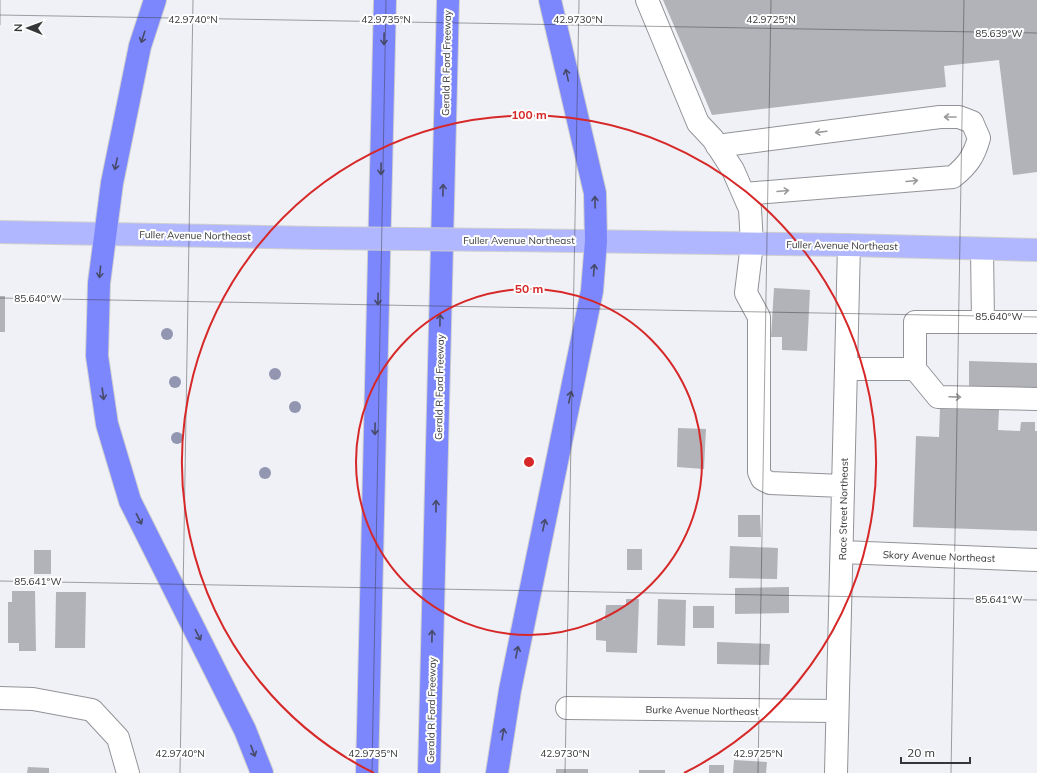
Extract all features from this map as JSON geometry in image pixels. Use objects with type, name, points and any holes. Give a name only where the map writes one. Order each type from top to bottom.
[{"type":"highway","points":[[155,0],[140,46],[112,183],[104,233],[99,283],[97,356],[107,424],[130,501],[245,730],[262,773]]},
{"type":"highway","points":[[366,773],[385,0]]},
{"type":"highway","name":"Gerald R Ford Freeway","points":[[429,773],[448,0]]},
{"type":"highway","points":[[497,773],[510,690],[592,291],[596,241],[595,193],[550,0]]},
{"type":"main road","name":"Fuller Avenue Northeast","points":[[0,232],[849,245],[1037,250]]},
{"type":"street","points":[[647,0],[698,123],[717,146],[733,170],[750,209],[752,244],[746,293],[759,317],[759,472],[762,479],[770,483],[843,486]]},
{"type":"street","points":[[717,146],[940,117],[959,117],[972,122],[979,138],[975,151],[966,167],[953,177],[744,194]]},
{"type":"street","name":"Race Street Northeast","points":[[836,773],[849,245]]},
{"type":"street","points":[[982,249],[983,322]]},
{"type":"street","points":[[1037,322],[915,322],[915,369],[938,397],[1037,399]]},
{"type":"street","points":[[846,369],[915,369]]},
{"type":"street","name":"Skory Avenue Northeast","points":[[842,552],[1037,560]]},
{"type":"street","points":[[0,698],[33,699],[92,710],[118,738],[128,773]]},
{"type":"street","name":"Burke Avenue Northeast","points":[[567,708],[837,711]]},
{"type":"building","points":[[663,0],[1037,0],[1037,172],[1013,175],[999,60],[944,66],[946,87],[712,115]]},
{"type":"building","points":[[774,288],[810,290],[807,351],[782,350],[782,337],[771,337]]},
{"type":"building","points":[[0,296],[5,296],[5,332],[0,332]]},
{"type":"building","points":[[969,361],[1037,363],[1037,390],[969,389]]},
{"type":"building","points":[[940,409],[999,410],[998,430],[1020,431],[1021,422],[1035,422],[1035,431],[1037,431],[1037,531],[913,527],[916,436],[939,437]]},
{"type":"building","points":[[678,428],[706,429],[704,469],[677,467]]},
{"type":"building","points":[[738,515],[760,515],[761,537],[738,537]]},
{"type":"building","points":[[730,546],[778,548],[777,579],[729,578]]},
{"type":"building","points":[[627,549],[642,549],[642,570],[627,570]]},
{"type":"building","points":[[34,550],[51,550],[51,574],[34,574]]},
{"type":"building","points":[[789,587],[789,613],[735,614],[735,588]]},
{"type":"building","points":[[12,591],[35,591],[36,651],[19,651],[19,643],[8,643],[8,602],[12,602]]},
{"type":"building","points":[[56,592],[86,592],[85,648],[55,648]]},
{"type":"building","points":[[626,599],[639,599],[637,653],[606,652],[606,641],[596,640],[596,620],[605,620],[606,605],[626,605]]},
{"type":"building","points":[[658,599],[686,600],[685,646],[657,645]]},
{"type":"building","points":[[693,606],[714,606],[714,628],[693,628]]},
{"type":"building","points":[[717,642],[770,644],[769,665],[717,664]]},
{"type":"building","points":[[734,760],[767,762],[766,773],[733,773]]},
{"type":"building","points":[[709,765],[724,765],[724,773],[709,773]]},
{"type":"building","points":[[28,767],[49,768],[49,773],[27,773]]},
{"type":"building","points":[[556,769],[588,769],[588,773],[556,773]]},
{"type":"building","points":[[639,770],[665,770],[665,773],[639,773]]}]
